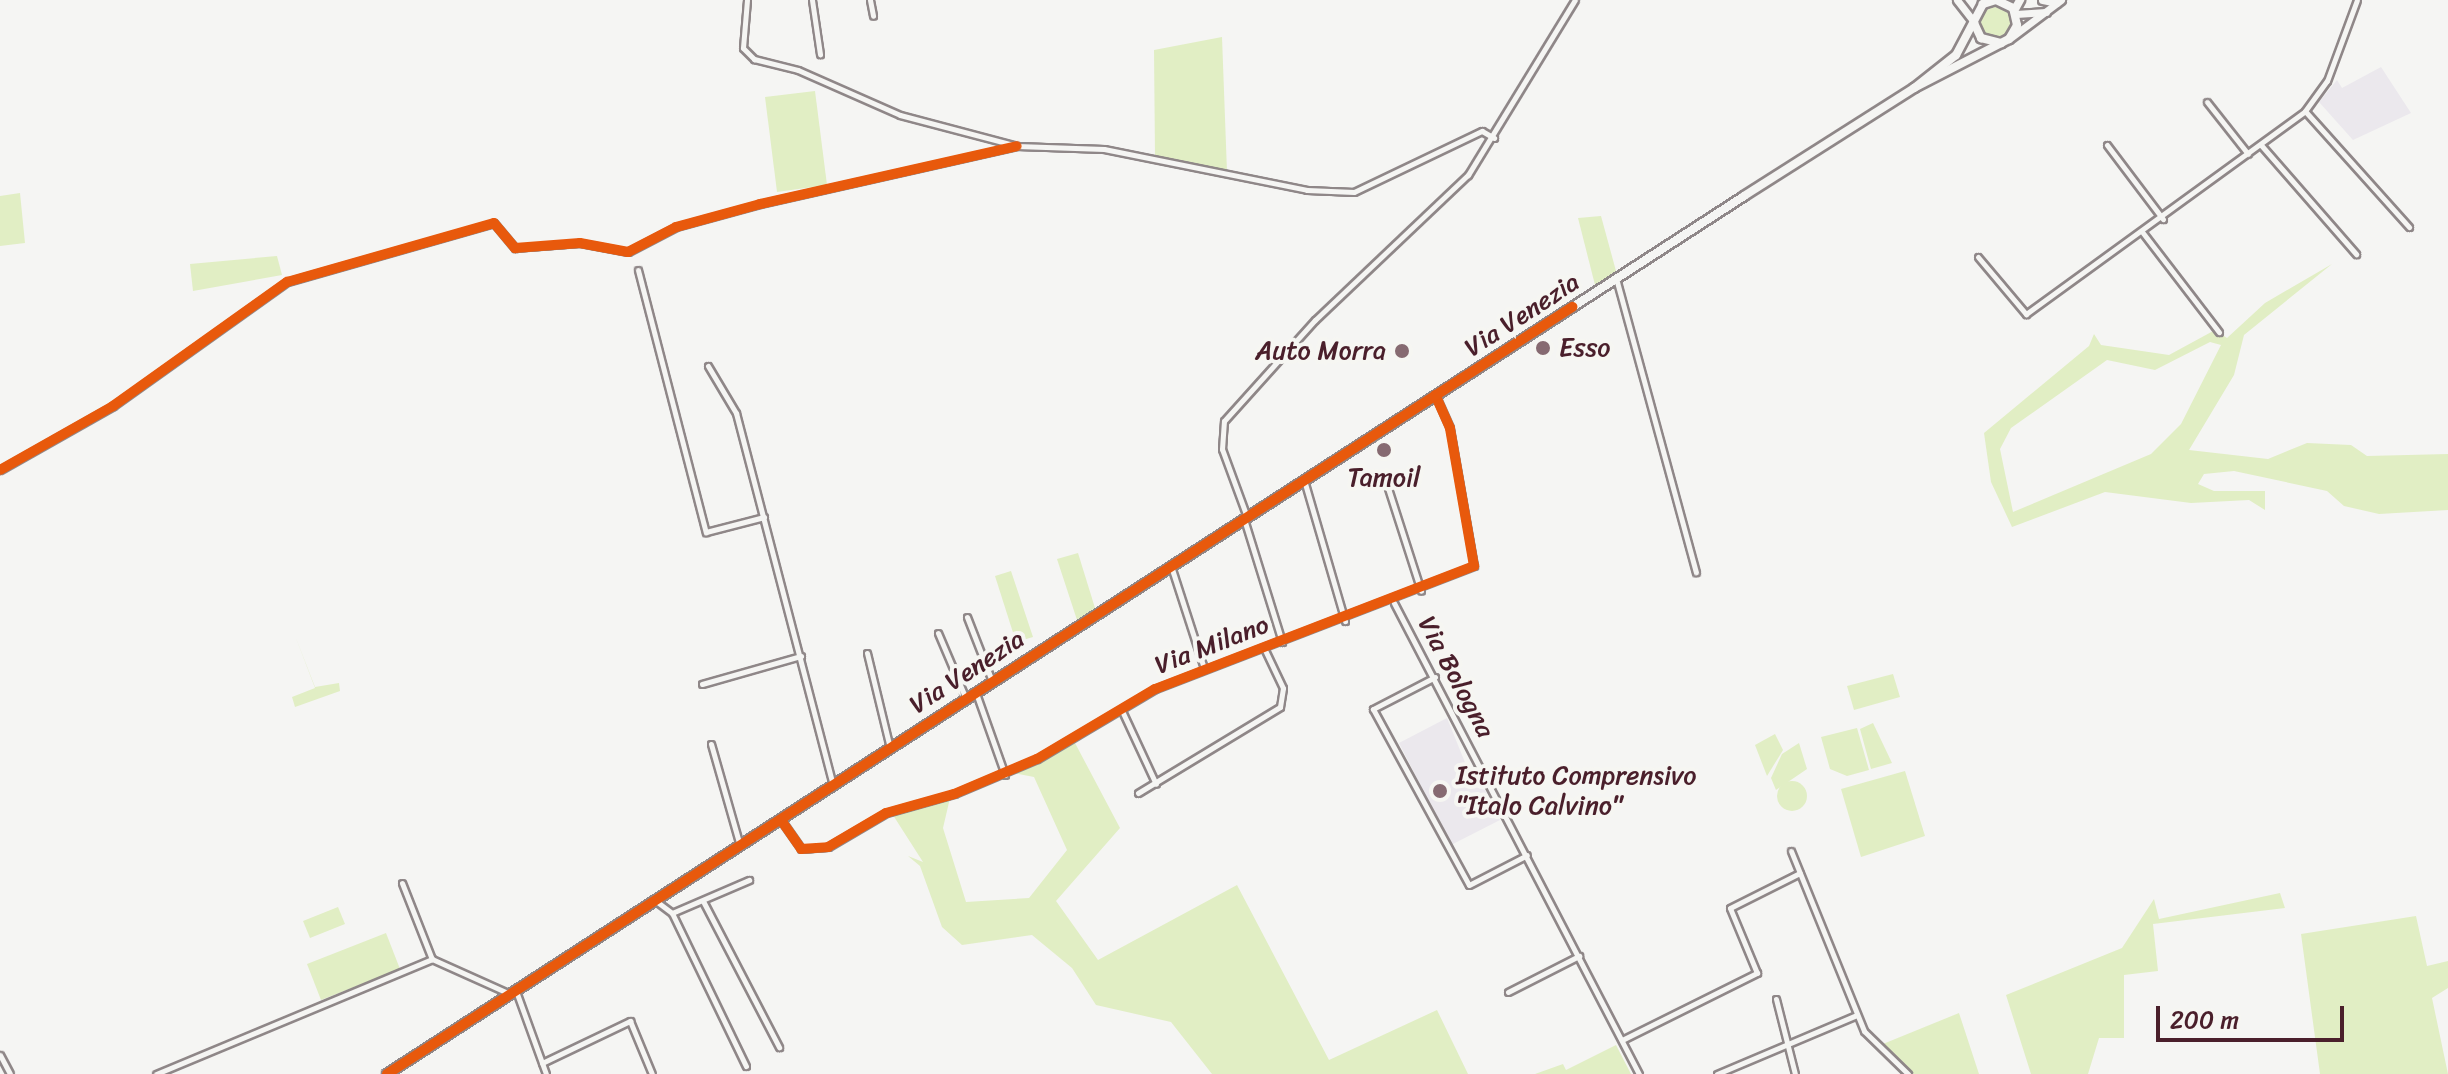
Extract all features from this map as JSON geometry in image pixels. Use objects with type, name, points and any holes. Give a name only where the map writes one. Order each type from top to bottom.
[{"type":"main road","points":[[2015,12],[1996,0],[1988,0],[1974,22],[1981,38],[2006,40],[2020,0]]},
{"type":"main road","points":[[2043,0],[2059,2]]},
{"type":"main road","name":"Via Venezia","points":[[1914,88],[1956,55],[1974,22]]},
{"type":"main road","name":"Via Venezia","points":[[387,1074],[1616,278],[1914,88],[2006,40]]},
{"type":"street","points":[[747,0],[743,48],[754,59],[798,70],[900,115],[1017,146],[1104,149],[1307,190],[1354,192],[1482,131],[1494,138]]},
{"type":"street","points":[[812,0],[820,54]]},
{"type":"street","points":[[870,0],[873,16]]},
{"type":"street","points":[[1282,642],[1246,518],[1222,449],[1224,421],[1315,320],[1439,205],[1494,138],[1575,0]]},
{"type":"street","points":[[1957,0],[1974,22]]},
{"type":"street","points":[[1978,257],[2026,314],[2163,219],[2305,111],[2327,81],[2357,0]]},
{"type":"street","points":[[2006,40],[2059,2]]},
{"type":"street","points":[[2015,12],[2048,11]]},
{"type":"street","points":[[2207,102],[2248,154]]},
{"type":"street","points":[[2305,111],[2409,227]]},
{"type":"street","points":[[2107,145],[2163,219]]},
{"type":"street","points":[[2261,145],[2356,254]]},
{"type":"street","points":[[0,470],[113,406],[287,282],[494,223],[515,248],[580,243],[628,252],[676,227],[760,204],[1017,146]]},
{"type":"street","points":[[2143,233],[2219,332]]},
{"type":"street","points":[[638,270],[706,532],[764,517]]},
{"type":"street","points":[[1616,278],[1696,572]]},
{"type":"street","points":[[708,366],[736,413],[833,786]]},
{"type":"street","name":"Via Milano","points":[[781,820],[801,849],[818,850],[886,813],[1005,775],[1204,668],[1394,603],[1474,566],[1450,428],[1435,395]]},
{"type":"street","points":[[1304,480],[1345,621]]},
{"type":"street","points":[[1387,485],[1421,591]]},
{"type":"street","points":[[1171,566],[1204,668]]},
{"type":"street","name":"Via Bologna","points":[[1394,603],[1639,1074]]},
{"type":"street","points":[[967,617],[993,682]]},
{"type":"street","points":[[938,633],[966,699]]},
{"type":"street","points":[[1138,793],[1280,707],[1283,688],[1264,648]]},
{"type":"street","points":[[867,653],[890,748]]},
{"type":"street","points":[[702,684],[801,656]]},
{"type":"street","points":[[1435,677],[1373,709],[1469,885],[1527,855]]},
{"type":"street","points":[[976,693],[1005,775]]},
{"type":"street","points":[[1123,713],[1156,784]]},
{"type":"street","points":[[711,744],[741,847]]},
{"type":"street","points":[[1791,851],[1857,1015],[1878,1049],[1908,1074]]},
{"type":"street","points":[[1622,1040],[1757,973],[1730,908],[1800,873]]},
{"type":"street","points":[[672,913],[749,880]]},
{"type":"street","points":[[402,883],[432,959]]},
{"type":"street","points":[[656,901],[672,913],[746,1066]]},
{"type":"street","points":[[703,901],[779,1047]]},
{"type":"street","points":[[1508,992],[1579,956]]},
{"type":"street","points":[[156,1074],[432,959],[513,992],[546,1074]]},
{"type":"street","points":[[1776,999],[1795,1074]]},
{"type":"street","points":[[1717,1074],[1787,1040],[1857,1015]]},
{"type":"street","points":[[542,1063],[630,1021],[652,1074]]},
{"type":"street","points":[[0,1055],[10,1074]]},
{"type":"shaded area","points":[[2381,67],[2411,113],[2353,140],[2319,102],[2337,80],[2342,88]]},
{"type":"shaded area","points":[[1447,718],[1475,787],[1485,790],[1500,820],[1451,845],[1399,743]]},
{"type":"green space","points":[[1996,7],[2007,11],[2011,22],[2007,33],[1996,37],[1985,33],[1981,22],[1985,11]]},
{"type":"green space","points":[[1222,37],[1227,172],[1155,157],[1154,50]]},
{"type":"green space","points":[[815,91],[827,185],[777,192],[765,97]]},
{"type":"green space","points":[[20,193],[25,243],[0,246],[0,196]]},
{"type":"green space","points":[[1601,216],[1616,271],[1595,285],[1578,218]]},
{"type":"green space","points":[[277,256],[282,275],[193,291],[190,264]]},
{"type":"green space","points":[[2332,264],[2244,335],[2234,375],[2189,450],[2268,459],[2307,443],[2351,445],[2367,456],[2448,454],[2448,510],[2379,514],[2344,506],[2327,491],[2234,471],[2204,474],[2198,484],[2214,491],[2265,491],[2265,510],[2249,500],[2191,503],[2105,492],[2012,527],[1991,482],[1984,433],[2089,346],[2094,334],[2101,345],[2169,355],[2215,330],[2227,338],[2265,303]],"holes":[[[2210,342],[2221,345],[2181,424],[2151,454],[2013,512],[2000,449],[2011,428],[2107,360],[2155,370]]]},
{"type":"green space","points":[[1078,553],[1095,608],[1077,620],[1057,559]]},
{"type":"green space","points":[[1011,571],[1033,637],[1016,642],[995,576]]},
{"type":"green space","points":[[294,633],[315,687],[339,683],[340,691],[295,707],[292,697],[315,688]]},
{"type":"green space","points":[[1893,674],[1900,697],[1854,710],[1847,686]]},
{"type":"green space","points":[[1873,723],[1892,763],[1871,769],[1860,729]]},
{"type":"green space","points":[[1857,728],[1869,770],[1847,776],[1830,769],[1821,737]]},
{"type":"green space","points":[[1775,734],[1783,750],[1767,776],[1755,745]]},
{"type":"green space","points":[[1075,743],[1120,828],[1056,901],[1098,960],[1237,885],[1329,1060],[1437,1010],[1468,1074],[1212,1074],[1171,1022],[1096,1005],[1072,968],[1032,935],[962,945],[942,927],[920,866],[908,856],[923,862],[891,812],[950,798],[943,828],[966,902],[1029,898],[1067,850],[1034,777],[1014,773]]},
{"type":"green space","points":[[1799,743],[1807,769],[1776,790],[1771,778],[1782,754]]},
{"type":"green space","points":[[1905,771],[1925,836],[1861,857],[1841,789]]},
{"type":"green space","points":[[1792,781],[1802,786],[1807,796],[1802,806],[1792,811],[1782,806],[1777,796],[1782,786]]},
{"type":"green space","points":[[2280,893],[2285,908],[2153,924],[2158,971],[2124,975],[2124,1038],[2099,1038],[2088,1074],[2031,1074],[2006,995],[2122,948],[2154,899],[2159,919]]},
{"type":"green space","points":[[338,907],[345,924],[310,938],[303,921]]},
{"type":"green space","points":[[2416,916],[2427,966],[2448,961],[2448,988],[2432,998],[2448,1074],[2320,1074],[2301,934]]},
{"type":"green space","points":[[386,933],[400,969],[321,1000],[307,964]]},
{"type":"green space","points":[[1959,1013],[1979,1074],[1912,1074],[1878,1046]]},
{"type":"green space","points":[[1616,1045],[1631,1074],[1535,1074],[1563,1064],[1566,1070]]},
{"type":"cycle path","points":[[0,470],[113,406],[287,282],[494,223],[515,248],[580,243],[628,252],[676,227],[760,204],[1017,146]]},
{"type":"cycle path","points":[[387,1074],[1572,307]]},
{"type":"cycle path","points":[[781,820],[801,849],[828,847],[886,813],[954,794],[1037,759],[1155,689],[1474,566],[1450,428],[1435,395]]},
{"type":"place","name":"Esso","points":[[1543,348]]},
{"type":"place","name":"Auto Morra","points":[[1402,351]]},
{"type":"place","name":"Tamoil","points":[[1384,450]]},
{"type":"place","name":"Istituto Comprensivo \"Italo Calvino\"","points":[[1440,791]]}]
